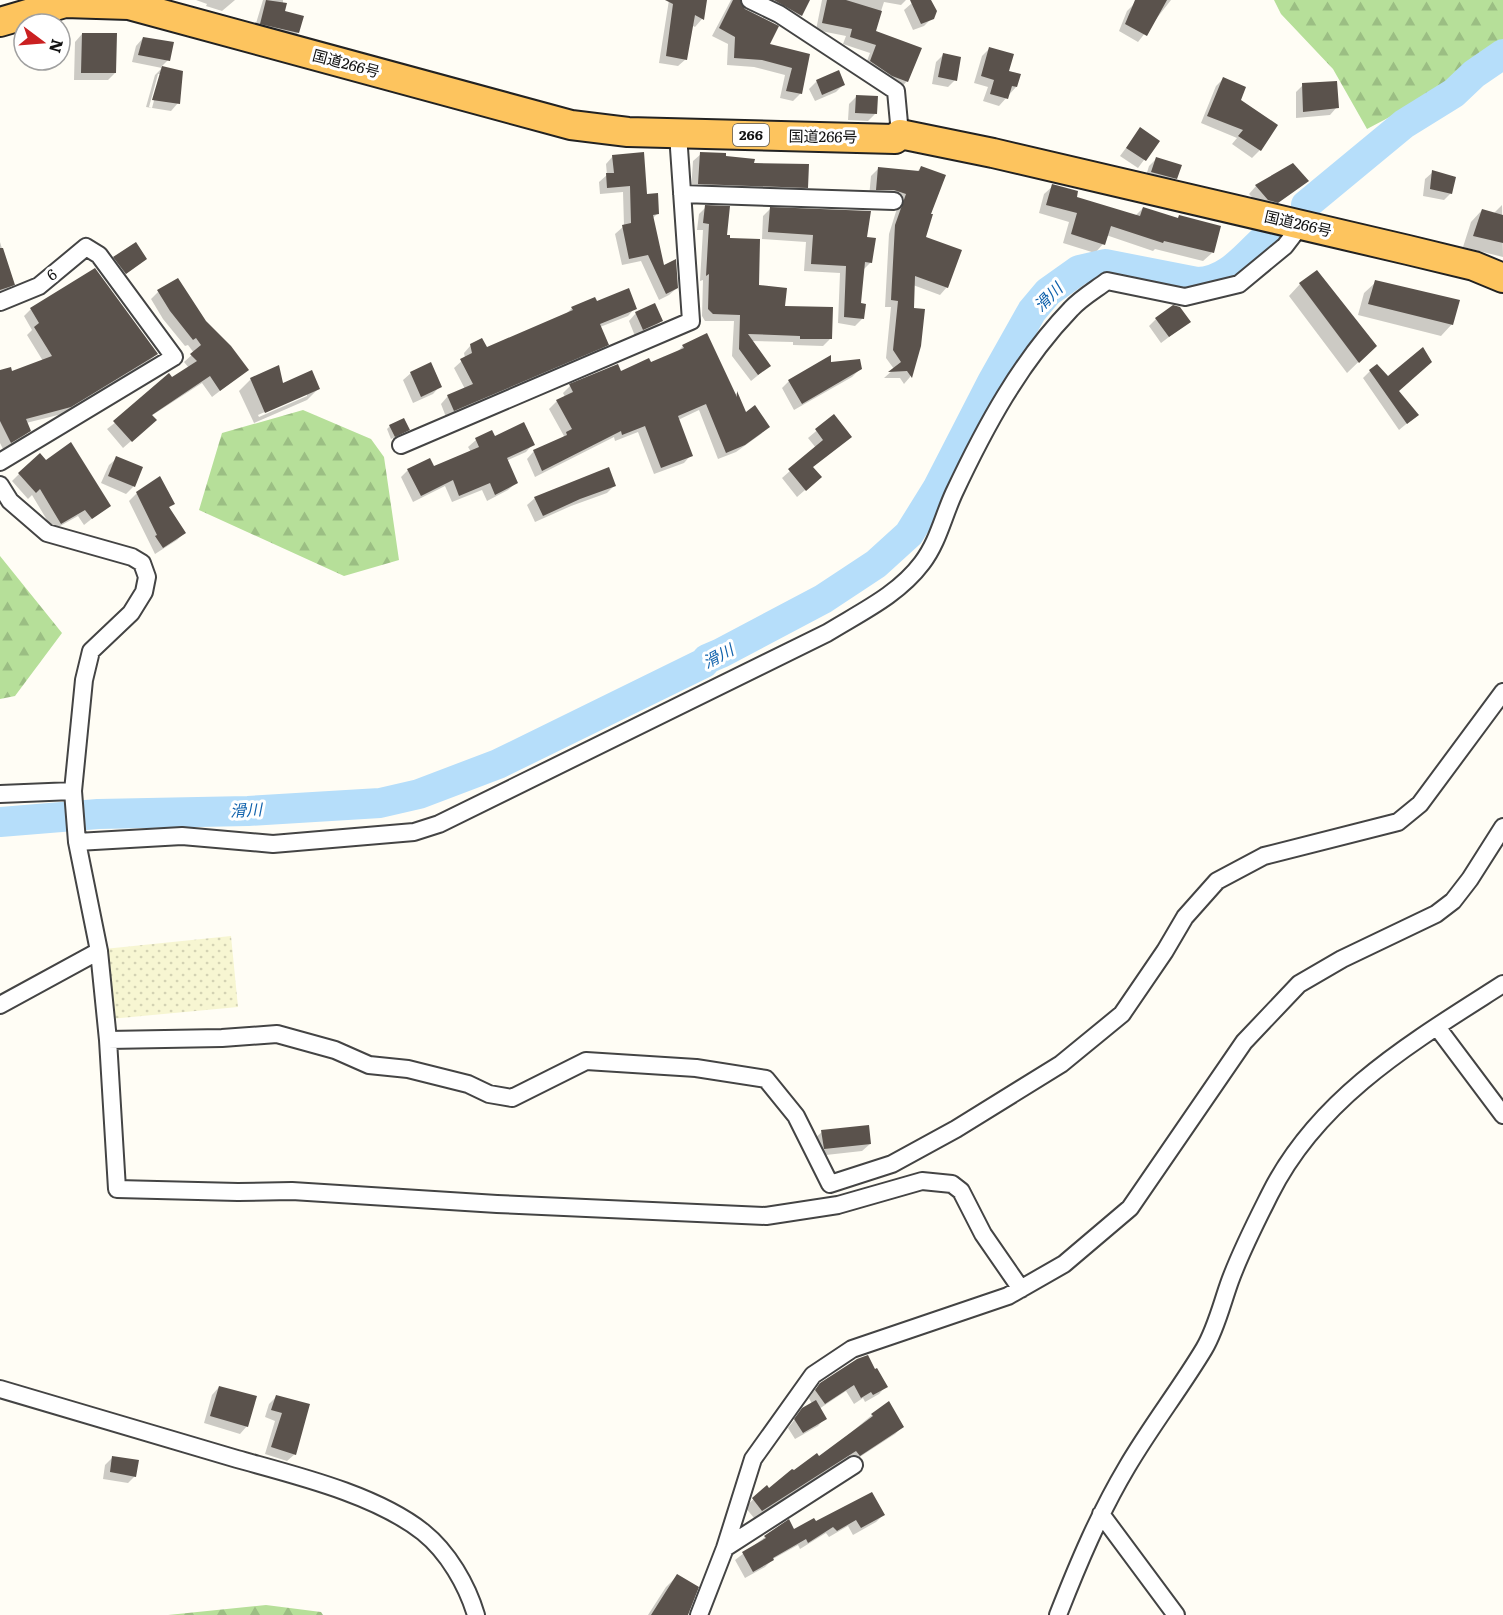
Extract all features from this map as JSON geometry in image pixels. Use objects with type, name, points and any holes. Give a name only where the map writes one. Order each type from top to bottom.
[{"type":"highway","name":"国道266号","points":[[0,22],[65,3],[101,1],[129,5],[571,125],[610,131],[678,134],[894,139],[900,134],[993,153],[1474,266],[1503,278]]},
{"type":"street","points":[[750,0],[780,14],[896,91],[900,134]]},
{"type":"street","points":[[401,445],[691,321],[678,134]]},
{"type":"street","points":[[682,194],[894,201]]},
{"type":"street","points":[[77,841],[182,836],[273,844],[414,832],[439,824],[817,638],[885,598],[903,585],[923,562],[938,536],[953,495],[967,466],[1005,396],[1026,361],[1072,307],[1107,281],[1185,297],[1239,284],[1285,246],[1301,225]]},
{"type":"street","name":"6","points":[[0,302],[39,286],[86,247],[99,255],[174,357],[0,462]]},
{"type":"street","points":[[0,485],[10,501],[47,533],[132,557],[142,563],[147,578],[144,592],[131,613],[91,651],[84,680],[73,792],[77,841],[99,951],[108,1040],[117,1189],[292,1191],[497,1204],[766,1216],[838,1205],[922,1181],[952,1184],[961,1191],[983,1234],[1020,1289]]},
{"type":"street","points":[[108,1040],[222,1038],[277,1034],[335,1050],[369,1065],[408,1069],[468,1084],[489,1095],[512,1098],[586,1061],[696,1068],[766,1079],[796,1116],[830,1184],[892,1164],[956,1129],[1061,1064],[1122,1014],[1165,951],[1185,916],[1217,881],[1264,856],[1398,822],[1420,804],[1503,692]]},
{"type":"street","points":[[0,794],[73,792]]},
{"type":"street","points":[[699,1615],[725,1548],[753,1458],[813,1375],[852,1349],[1008,1296],[1064,1264],[1130,1208],[1245,1042],[1299,984],[1342,959],[1436,914],[1453,901],[1503,827]]},
{"type":"street","points":[[0,1005],[99,951]]},
{"type":"street","points":[[1058,1615],[1073,1575],[1101,1514],[1128,1466],[1206,1346],[1232,1277],[1270,1193],[1287,1164],[1309,1133],[1354,1087],[1437,1027],[1503,984]]},
{"type":"street","points":[[1437,1027],[1503,1114]]},
{"type":"street","points":[[0,1389],[326,1485],[387,1510],[423,1532],[447,1555],[472,1602],[476,1615]]},
{"type":"street","points":[[725,1548],[854,1465]]},
{"type":"street","points":[[1101,1514],[1176,1615]]},
{"type":"green space","points":[[1274,0],[1503,0],[1503,43],[1401,111],[1367,129],[1333,69],[1281,14]]},
{"type":"green space","points":[[303,410],[371,439],[384,457],[399,560],[344,576],[199,510],[222,433]]},
{"type":"green space","points":[[0,556],[62,633],[15,696],[0,699]]},
{"type":"green space","points":[[231,936],[238,1007],[110,1019],[104,949]]},
{"type":"green space","points":[[266,1605],[321,1612],[323,1615],[168,1615]]},
{"type":"building","points":[[266,0],[287,3],[285,11],[304,16],[299,33],[260,24]]},
{"type":"building","points":[[665,0],[707,0],[704,20],[695,15],[687,60],[666,56],[673,4]]},
{"type":"building","points":[[733,0],[740,0],[745,9],[779,26],[770,44],[810,54],[802,94],[786,91],[792,68],[762,60],[734,58],[735,37],[719,28]]},
{"type":"building","points":[[774,0],[810,0],[802,16]]},
{"type":"building","points":[[827,0],[846,0],[882,11],[876,31],[922,48],[908,82],[892,76],[870,61],[876,45],[850,37],[852,29],[822,23]]},
{"type":"building","points":[[910,0],[931,0],[937,11],[934,19],[921,24]]},
{"type":"building","points":[[1135,0],[1167,0],[1147,36],[1125,24]]},
{"type":"building","points":[[82,33],[117,33],[116,73],[81,73]]},
{"type":"building","points":[[143,37],[174,42],[170,61],[138,55]]},
{"type":"building","points":[[989,47],[1014,54],[1009,71],[1021,74],[1017,87],[1012,86],[1008,99],[990,94],[994,80],[981,76]]},
{"type":"building","points":[[943,53],[961,57],[957,81],[938,77]]},
{"type":"building","points":[[162,66],[183,71],[180,104],[152,100]]},
{"type":"building","points":[[839,70],[845,85],[822,95],[816,80]]},
{"type":"building","points":[[1223,77],[1246,87],[1241,100],[1278,125],[1261,151],[1238,136],[1243,130],[1207,116]]},
{"type":"building","points":[[1337,81],[1339,108],[1303,112],[1302,83]]},
{"type":"building","points":[[856,95],[878,96],[877,114],[855,113]]},
{"type":"building","points":[[1140,127],[1160,141],[1146,161],[1126,148]]},
{"type":"building","points":[[644,152],[647,194],[658,193],[659,214],[653,215],[664,265],[676,259],[678,288],[666,294],[648,255],[629,259],[622,225],[631,223],[630,186],[607,188],[606,173],[614,173],[612,155]]},
{"type":"building","points":[[700,152],[726,153],[726,156],[755,159],[754,163],[809,164],[808,188],[698,184]]},
{"type":"building","points":[[1156,157],[1182,165],[1177,179],[1151,172]]},
{"type":"building","points":[[1293,163],[1309,181],[1278,203],[1268,200],[1255,185]]},
{"type":"building","points":[[921,166],[946,175],[931,214],[933,214],[926,237],[962,250],[948,288],[915,276],[914,308],[925,309],[921,346],[912,378],[907,371],[888,372],[901,362],[893,350],[898,301],[891,300],[895,225],[906,194],[894,190],[876,190],[878,167],[919,171]]},
{"type":"building","points":[[1432,170],[1456,177],[1452,194],[1430,189]]},
{"type":"building","points":[[1052,184],[1078,191],[1077,197],[1140,216],[1143,207],[1178,218],[1179,215],[1221,226],[1214,253],[1164,241],[1163,243],[1111,226],[1105,245],[1071,234],[1077,213],[1046,205]]},
{"type":"building","points":[[705,205],[730,206],[727,235],[730,235],[730,238],[760,239],[759,285],[787,288],[785,306],[833,307],[832,339],[800,339],[800,336],[748,334],[771,366],[758,375],[739,349],[740,315],[713,314],[708,309],[709,274],[706,276],[709,224],[703,223]]},
{"type":"building","points":[[770,207],[871,211],[867,237],[876,238],[872,263],[865,262],[861,303],[866,304],[864,319],[844,317],[846,266],[811,264],[813,235],[768,232]]},
{"type":"building","points":[[1482,209],[1503,215],[1503,243],[1473,236]]},
{"type":"building","points":[[136,242],[147,259],[126,274],[113,257]]},
{"type":"building","points":[[0,248],[3,248],[15,285],[0,290]]},
{"type":"building","points":[[95,268],[158,354],[71,407],[26,419],[31,431],[11,443],[0,421],[0,370],[11,367],[12,371],[52,356],[34,327],[39,323],[30,308]]},
{"type":"building","points":[[1317,270],[1377,346],[1359,363],[1299,283]]},
{"type":"building","points":[[178,278],[206,321],[231,346],[249,370],[220,391],[210,376],[152,415],[157,420],[132,442],[113,421],[169,373],[172,377],[197,361],[190,354],[201,345],[196,338],[193,340],[157,290]]},
{"type":"building","points":[[1375,280],[1460,300],[1453,325],[1368,304]]},
{"type":"building","points":[[629,288],[637,309],[600,324],[609,345],[454,411],[447,395],[473,384],[460,359],[472,353],[470,344],[482,338],[487,347],[573,310],[571,307],[595,297],[597,301]]},
{"type":"building","points":[[655,303],[663,321],[643,330],[635,312]]},
{"type":"building","points":[[1173,305],[1180,307],[1191,322],[1169,337],[1155,318]]},
{"type":"building","points":[[707,333],[746,412],[755,405],[770,427],[745,445],[726,453],[706,404],[678,416],[693,456],[661,468],[645,426],[622,435],[621,431],[542,471],[533,450],[567,435],[566,432],[572,429],[556,400],[573,392],[569,384],[618,364],[621,371],[649,358],[651,362],[684,348],[682,345]]},
{"type":"building","points":[[1423,347],[1432,362],[1399,391],[1419,415],[1407,424],[1369,370],[1377,364],[1388,376]]},
{"type":"building","points":[[831,355],[831,362],[860,359],[862,369],[802,404],[788,380]]},
{"type":"building","points":[[431,362],[442,387],[421,397],[410,372]]},
{"type":"building","points":[[279,365],[283,383],[312,370],[320,389],[265,413],[250,378]]},
{"type":"building","points":[[834,414],[852,437],[813,467],[822,477],[806,491],[788,469],[823,440],[815,429]]},
{"type":"building","points":[[404,418],[410,430],[395,437],[389,425]]},
{"type":"building","points":[[524,422],[535,445],[507,458],[518,483],[495,495],[490,483],[459,496],[453,480],[421,496],[407,469],[430,458],[434,466],[479,447],[475,438],[492,430],[495,436]]},
{"type":"building","points":[[71,442],[111,506],[92,519],[85,510],[61,524],[40,489],[36,493],[18,473],[40,453],[46,460]]},
{"type":"building","points":[[116,456],[143,467],[135,487],[108,476]]},
{"type":"building","points":[[609,467],[616,486],[543,516],[534,497]]},
{"type":"building","points":[[160,476],[175,504],[169,507],[186,533],[163,548],[155,536],[157,535],[136,492]]},
{"type":"building","points":[[869,1125],[871,1144],[824,1149],[821,1130]]},
{"type":"building","points":[[868,1355],[888,1387],[861,1398],[854,1385],[825,1404],[815,1390],[820,1383],[857,1359]]},
{"type":"building","points":[[219,1386],[257,1396],[248,1427],[210,1416]]},
{"type":"building","points":[[276,1395],[310,1404],[296,1455],[271,1447],[282,1413],[271,1410]]},
{"type":"building","points":[[816,1400],[827,1419],[803,1433],[794,1419],[802,1408]]},
{"type":"building","points":[[889,1401],[904,1427],[860,1456],[856,1451],[762,1511],[752,1498],[767,1485],[769,1488],[792,1469],[794,1470],[817,1453],[819,1456],[873,1416],[871,1414]]},
{"type":"building","points":[[112,1456],[139,1460],[136,1477],[110,1472]]},
{"type":"building","points":[[872,1492],[885,1515],[861,1528],[856,1520],[837,1531],[833,1527],[808,1543],[806,1539],[753,1572],[742,1552],[766,1538],[764,1536],[789,1519],[794,1529],[814,1518],[816,1521]]},
{"type":"building","points":[[677,1574],[699,1587],[688,1615],[651,1615]]},
{"type":"waterway","name":"滑川","points":[[1306,205],[1404,124],[1454,93],[1474,74],[1503,54]]},
{"type":"waterway","name":"滑川","points":[[0,822],[98,814],[248,811],[380,803],[419,794],[498,764],[704,663],[707,659],[823,599],[876,564],[909,534],[937,489],[992,382],[1032,311],[1048,292],[1079,270],[1105,264],[1197,282],[1207,281],[1226,273],[1265,238]]}]
